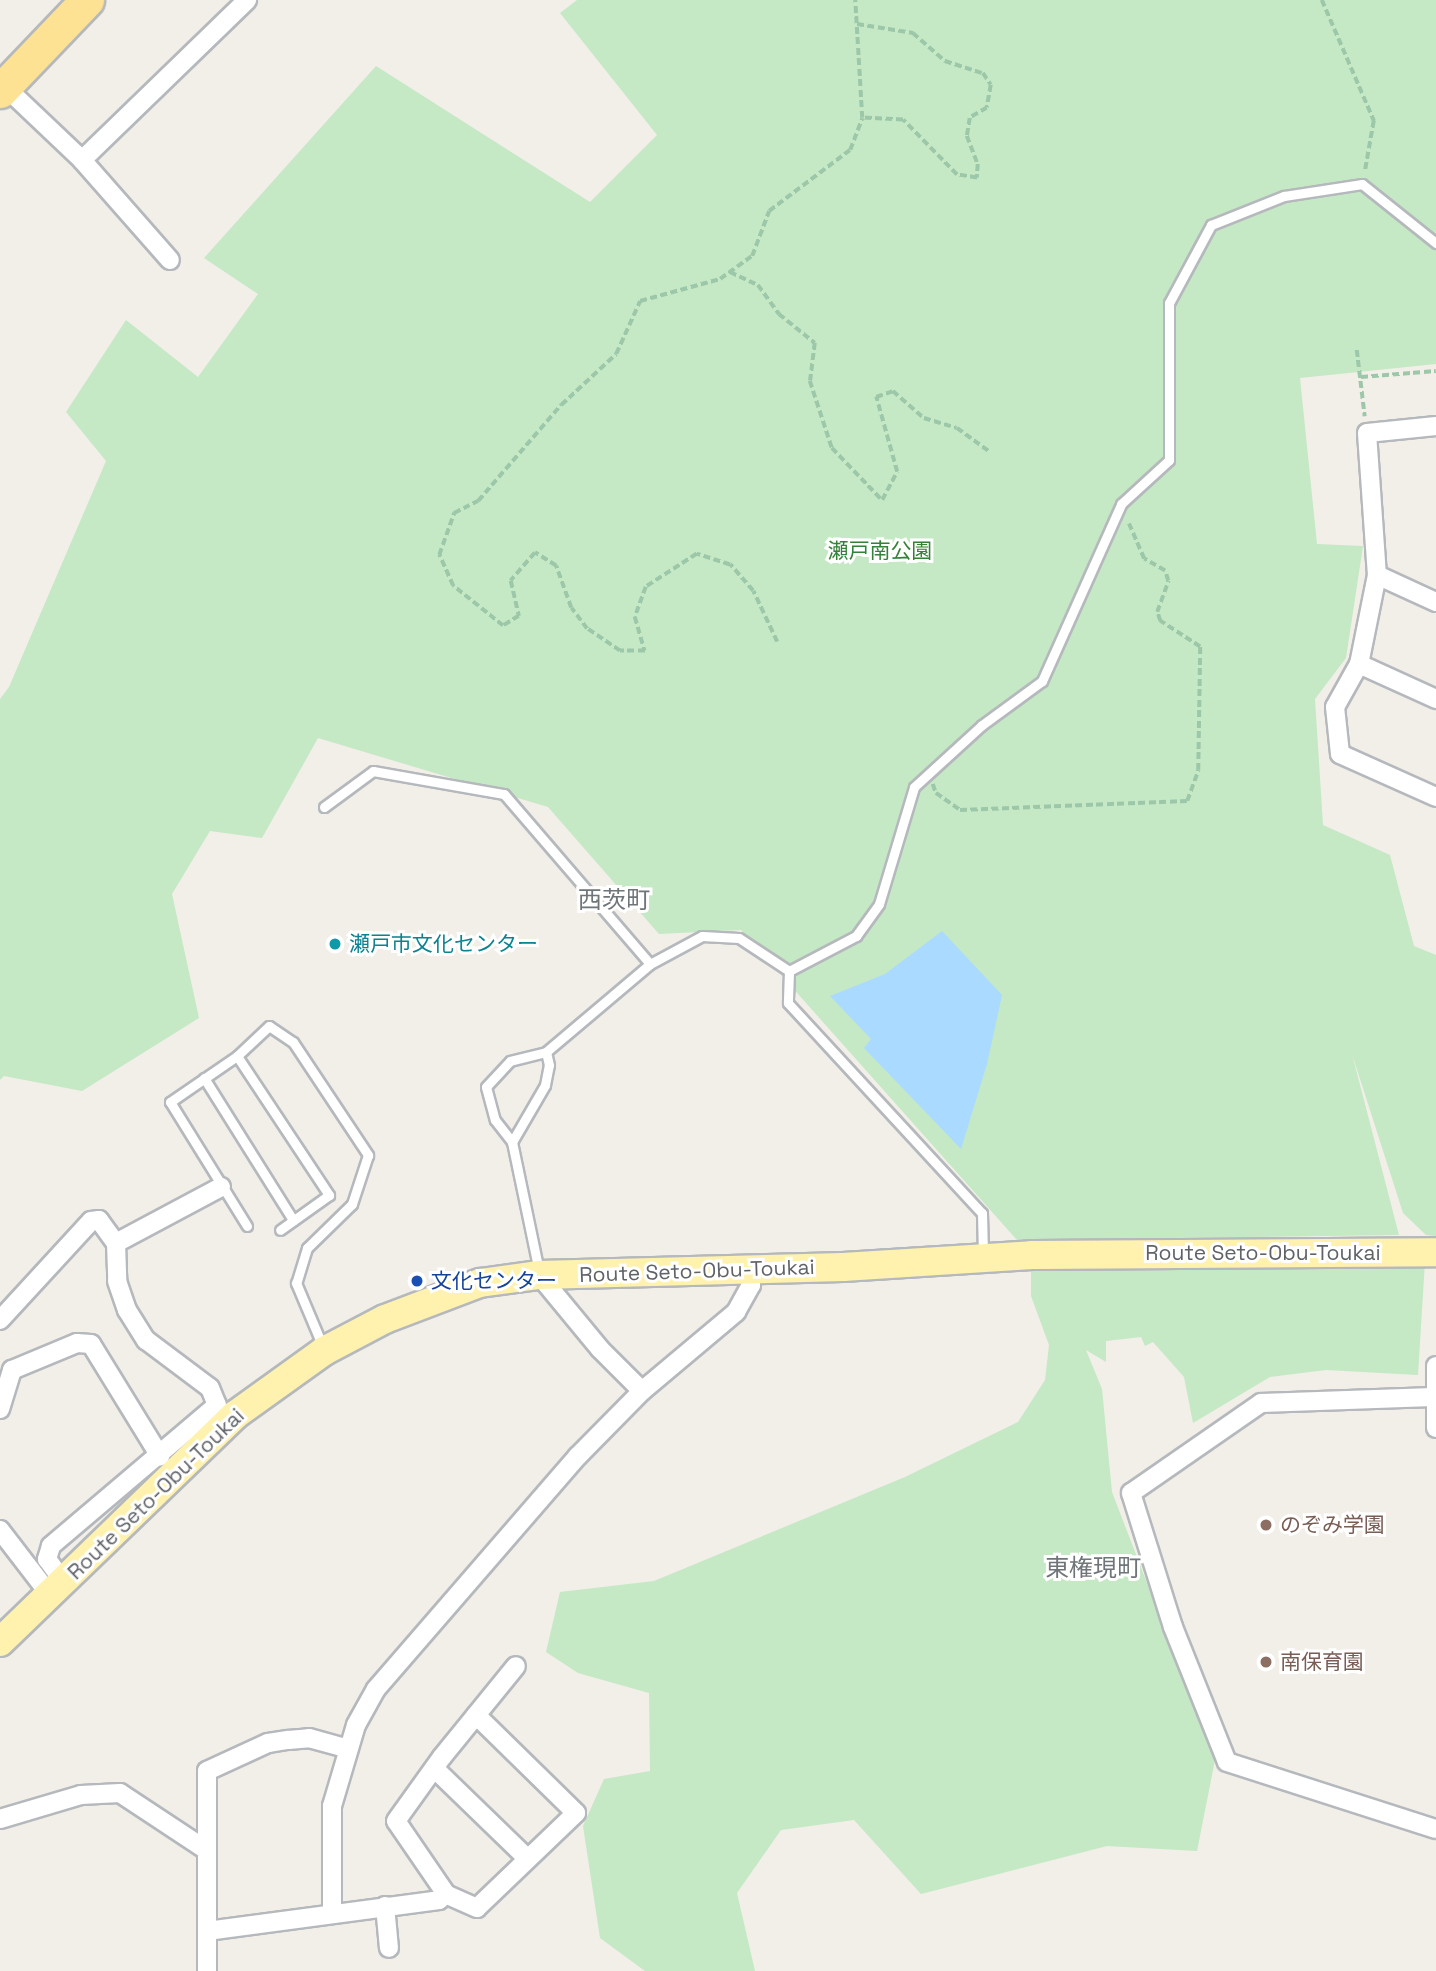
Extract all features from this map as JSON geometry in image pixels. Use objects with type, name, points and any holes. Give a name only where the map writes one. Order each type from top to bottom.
[{"type":"highway","points":[[2,86],[87,0]]},
{"type":"main road","name":"Route Seto-Obu-Toukai","points":[[0,1642],[235,1415],[324,1352],[384,1319],[480,1283],[539,1275],[749,1269],[983,1257],[1436,1252]]},
{"type":"street","points":[[82,160],[247,0]]},
{"type":"street","points":[[2,86],[82,160],[170,260]]},
{"type":"street","points":[[1436,426],[1367,433],[1377,575],[1359,664],[1335,708],[1340,754],[1436,797]]},
{"type":"street","points":[[1377,575],[1436,602]]},
{"type":"street","points":[[1359,664],[1436,699]]},
{"type":"street","points":[[116,1242],[221,1187]]},
{"type":"street","points":[[0,1320],[91,1221],[108,1227],[116,1242],[117,1281],[127,1310],[146,1340],[211,1388],[217,1405],[51,1546],[47,1559],[57,1588]]},
{"type":"street","points":[[332,1914],[332,1806],[349,1749],[376,1689],[578,1455],[642,1391],[736,1312],[751,1285],[749,1269]]},
{"type":"street","points":[[539,1275],[600,1349],[642,1391]]},
{"type":"street","points":[[0,1409],[4,1373],[77,1343],[92,1344],[160,1456]]},
{"type":"street","points":[[1436,1366],[1433,1397],[1436,1428]]},
{"type":"street","points":[[1433,1397],[1261,1403],[1131,1493],[1173,1627],[1227,1762],[1436,1829]]},
{"type":"street","points":[[0,1530],[57,1588]]},
{"type":"street","points":[[476,1716],[576,1813],[477,1908],[446,1894],[396,1821],[476,1716],[516,1666]]},
{"type":"street","points":[[207,1971],[206,1771],[268,1743],[309,1738],[349,1749]]},
{"type":"street","points":[[435,1769],[528,1859]]},
{"type":"street","points":[[0,1819],[82,1795],[120,1793],[206,1850]]},
{"type":"street","points":[[207,1931],[439,1900],[446,1894]]},
{"type":"street","points":[[385,1906],[389,1948]]},
{"type":"lane","points":[[789,971],[856,936],[878,904],[914,787],[982,725],[1042,681],[1121,505],[1169,460],[1169,303],[1211,225],[1284,196],[1362,184],[1436,243]]},
{"type":"lane","points":[[324,807],[373,771],[503,794],[650,964]]},
{"type":"lane","points":[[539,1275],[512,1142],[495,1120],[486,1087],[510,1061],[546,1052],[650,964],[702,936],[738,938],[789,971]]},
{"type":"lane","points":[[789,971],[788,1003],[982,1213],[983,1257]]},
{"type":"lane","points":[[247,1226],[170,1101],[237,1056],[269,1026],[293,1042],[368,1155],[352,1204],[307,1248],[296,1283],[324,1352]]},
{"type":"lane","points":[[512,1142],[545,1085],[549,1065],[546,1052]]},
{"type":"lane","points":[[237,1056],[329,1195],[280,1230]]},
{"type":"lane","points":[[204,1078],[293,1220]]},
{"type":"path","points":[[777,642],[753,591],[730,565],[697,554],[646,587],[635,617],[645,651],[620,651],[587,629],[571,608],[556,566],[535,552],[511,581],[519,616],[503,626],[453,586],[439,555],[454,513],[478,501],[561,405],[616,354],[640,301],[720,279],[752,257],[769,211],[850,150],[862,118],[855,0]]},
{"type":"path","points":[[1322,0],[1374,121],[1362,184]]},
{"type":"path","points":[[856,24],[913,33],[946,61],[984,73],[990,85],[987,108],[970,118],[967,136],[978,164],[976,178],[957,175],[904,120],[862,118]]},
{"type":"path","points":[[730,272],[758,285],[779,314],[815,343],[810,381],[832,448],[883,500],[897,472],[876,397],[893,391],[924,418],[957,428],[989,451]]},
{"type":"path","points":[[1357,350],[1367,433]]},
{"type":"path","points":[[1361,377],[1436,370]]},
{"type":"path","points":[[929,772],[936,793],[960,810],[1187,801],[1198,770],[1200,647],[1160,621],[1157,612],[1168,581],[1165,571],[1144,559],[1121,505]]},
{"type":"green space","name":"瀬戸南公園","points":[[577,0],[1436,0],[1436,364],[1300,378],[1317,544],[1363,546],[1346,658],[1315,699],[1323,825],[1390,855],[1414,946],[1436,955],[1436,1236],[1426,1235],[1403,1213],[1352,1054],[1399,1235],[1017,1240],[741,930],[659,934],[548,807],[318,738],[262,838],[210,831],[172,894],[199,1018],[82,1091],[4,1076],[0,1080],[0,699],[9,687],[106,461],[66,412],[126,320],[198,377],[258,294],[204,258],[376,66],[590,202],[657,135],[560,13]]},
{"type":"green space","points":[[1425,1261],[1418,1375],[1326,1370],[1270,1377],[1193,1423],[1184,1377],[1153,1342],[1145,1346],[1141,1337],[1106,1341],[1106,1362],[1086,1350],[1102,1389],[1112,1492],[1215,1760],[1197,1851],[1107,1846],[921,1894],[854,1820],[781,1830],[737,1893],[755,1971],[645,1971],[600,1938],[583,1826],[604,1779],[650,1771],[649,1693],[578,1673],[546,1652],[560,1592],[654,1581],[905,1477],[1018,1422],[1045,1380],[1049,1345],[1031,1296],[1031,1271]]},
{"type":"water","points":[[942,931],[1002,995],[987,1064],[961,1149],[864,1048],[871,1039],[830,996],[885,974]]},
{"type":"place","name":"瀬戸市文化センター","points":[[335,944]]},
{"type":"place","name":"文化センター","points":[[417,1281]]},
{"type":"place","name":"のぞみ学園","points":[[1266,1525]]},
{"type":"place","name":"南保育園","points":[[1266,1662]]},
{"type":"district","name":"西茨町","points":[[614,900]]},
{"type":"district","name":"東権現町","points":[[1093,1568]]}]
